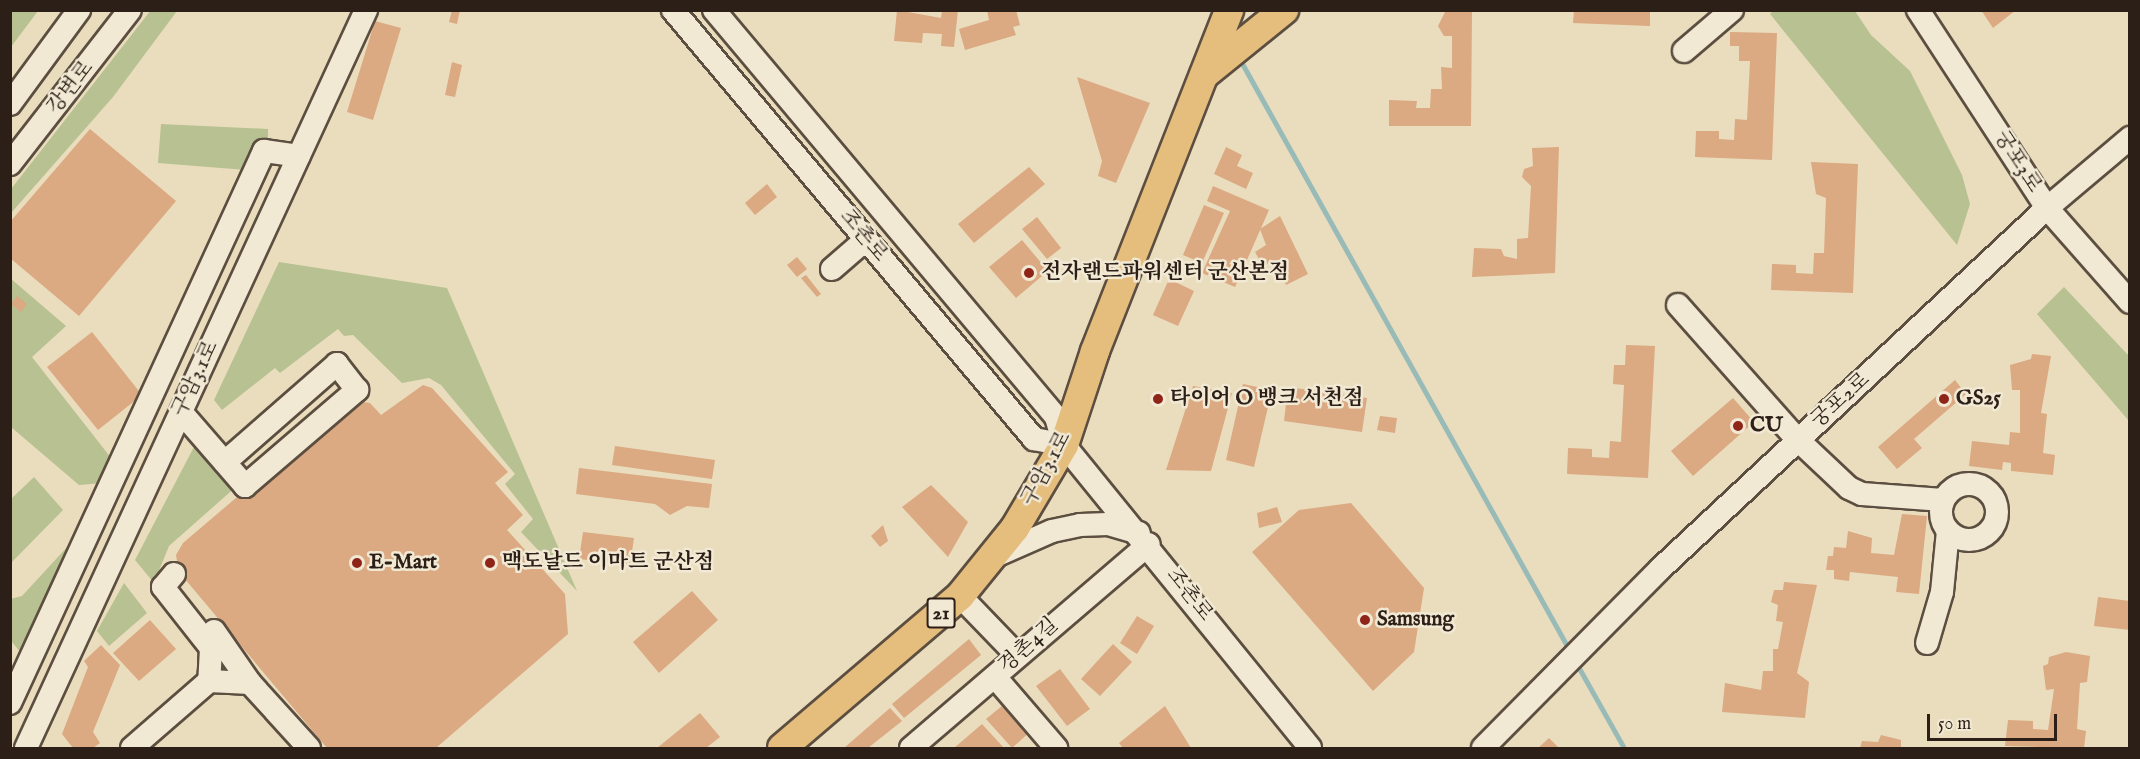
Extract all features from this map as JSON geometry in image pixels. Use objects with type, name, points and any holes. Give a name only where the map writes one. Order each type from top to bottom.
[{"type":"main road","name":"21","points":[[1204,75],[1229,10]]},
{"type":"main road","points":[[1204,75],[1284,10]]},
{"type":"main road","name":"구암3.1로","points":[[782,748],[960,596],[1015,528],[1064,445],[1095,351],[1204,75]]},
{"type":"street","name":"강변로","points":[[10,104],[80,10]]},
{"type":"street","name":"강변로","points":[[10,164],[130,10]]},
{"type":"street","name":"구암3.1로","points":[[26,748],[366,10]]},
{"type":"street","name":"조촌로","points":[[673,10],[1034,439],[1064,445]]},
{"type":"street","name":"조촌로","points":[[714,10],[1056,417],[1064,445],[1144,539],[1310,748]]},
{"type":"street","points":[[1684,51],[1732,10]]},
{"type":"street","name":"궁포3로","points":[[1918,10],[2047,208],[2130,302]]},
{"type":"street","name":"궁포2로","points":[[1483,748],[1544,682],[1660,569],[2047,208],[2130,138]]},
{"type":"street","points":[[10,704],[264,151],[299,156]]},
{"type":"street","points":[[832,269],[860,245],[870,244]]},
{"type":"street","points":[[1678,305],[1798,440],[1849,488],[1862,494],[1943,500]]},
{"type":"street","points":[[181,412],[245,486],[357,390],[337,364],[225,462]]},
{"type":"street","points":[[1927,643],[1942,592],[1948,531],[1941,516],[1943,500],[1958,486],[1978,485],[1987,490],[1997,508],[1993,526],[1980,537],[1963,539],[1948,531]]},
{"type":"street","points":[[991,558],[1052,531],[1080,525],[1108,524],[1144,539]]},
{"type":"street","name":"경촌4길","points":[[911,748],[994,677],[1016,654],[1144,539]]},
{"type":"street","points":[[174,574],[163,587],[212,648],[209,681]]},
{"type":"street","points":[[960,596],[1016,654]]},
{"type":"street","points":[[214,632],[250,682],[309,748]]},
{"type":"street","points":[[994,677],[1056,748]]},
{"type":"street","points":[[132,748],[209,681],[250,682]]},
{"type":"green space","points":[[151,10],[177,11],[113,97],[11,213],[11,189]]},
{"type":"green space","points":[[1774,10],[1855,11],[1871,35],[1910,71],[1962,175],[1970,204],[1957,245],[1770,14]]},
{"type":"green space","points":[[10,11],[38,11],[11,47]]},
{"type":"green space","points":[[161,124],[268,129],[268,144],[246,170],[158,163]]},
{"type":"green space","points":[[279,262],[447,288],[577,591],[521,532],[533,519],[505,484],[515,474],[441,385],[429,378],[402,383],[353,335],[344,336],[338,329],[280,373],[275,368],[222,410],[214,400]]},
{"type":"green space","points":[[10,278],[66,326],[32,357],[115,463],[103,483],[79,485],[11,427]]},
{"type":"green space","points":[[2064,287],[2129,356],[2129,421],[2037,314]]},
{"type":"green space","points":[[195,445],[238,485],[169,546],[154,583],[135,560]]},
{"type":"green space","points":[[34,477],[63,510],[11,563],[11,499]]},
{"type":"green space","points":[[87,512],[22,654],[11,641],[10,599],[22,596],[69,545]]},
{"type":"green space","points":[[124,583],[147,613],[109,646],[97,631]]},
{"type":"building","points":[[452,10],[460,10],[457,24],[449,22]]},
{"type":"building","points":[[897,10],[941,18],[942,10],[958,10],[954,47],[941,46],[942,34],[923,33],[922,43],[894,41]]},
{"type":"building","points":[[987,10],[1016,10],[1020,25],[1013,27],[1016,35],[965,50],[959,29],[989,20]]},
{"type":"building","points":[[1446,10],[1472,10],[1471,126],[1389,126],[1389,100],[1417,101],[1416,108],[1430,108],[1431,89],[1442,89],[1441,67],[1452,68],[1452,36],[1444,36],[1438,26]]},
{"type":"building","points":[[1574,10],[1650,10],[1650,26],[1573,23]]},
{"type":"building","points":[[1981,10],[2016,10],[1993,28]]},
{"type":"building","points":[[375,21],[401,28],[373,120],[347,112]]},
{"type":"building","points":[[1730,32],[1777,33],[1772,160],[1695,157],[1696,131],[1719,131],[1719,139],[1734,140],[1735,119],[1747,120],[1750,61],[1739,61],[1739,46],[1730,46]]},
{"type":"building","points":[[452,62],[462,65],[455,97],[445,95]]},
{"type":"building","points":[[1077,77],[1150,103],[1116,183],[1098,176],[1102,161]]},
{"type":"building","points":[[90,129],[176,201],[79,316],[10,258],[10,222]]},
{"type":"building","points":[[1226,147],[1242,155],[1237,166],[1253,173],[1246,189],[1214,174]]},
{"type":"building","points":[[1559,147],[1555,273],[1472,277],[1474,248],[1501,249],[1504,256],[1517,259],[1517,239],[1528,238],[1531,186],[1522,177],[1524,169],[1533,166],[1532,148]]},
{"type":"building","points":[[1811,162],[1858,164],[1853,293],[1771,290],[1772,264],[1796,265],[1796,273],[1813,274],[1814,253],[1824,253],[1826,198],[1816,194]]},
{"type":"building","points":[[1029,167],[1045,184],[974,243],[958,224]]},
{"type":"building","points":[[767,184],[777,197],[755,215],[745,203]]},
{"type":"building","points":[[1213,186],[1269,210],[1235,287],[1202,273],[1230,211],[1207,201]]},
{"type":"building","points":[[1204,205],[1224,213],[1202,263],[1183,255]]},
{"type":"building","points":[[1280,216],[1308,274],[1286,285],[1274,260],[1263,266],[1255,252],[1266,245],[1260,229]]},
{"type":"building","points":[[1037,217],[1061,248],[1047,259],[1022,229]]},
{"type":"building","points":[[1022,240],[1048,271],[1016,298],[989,267]]},
{"type":"building","points":[[797,257],[807,269],[797,277],[787,265]]},
{"type":"building","points":[[806,275],[821,294],[817,297],[801,278]]},
{"type":"building","points":[[1169,279],[1194,291],[1178,326],[1153,315]]},
{"type":"building","points":[[17,296],[27,304],[21,312],[11,304]]},
{"type":"building","points":[[92,332],[142,395],[98,430],[47,367]]},
{"type":"building","points":[[1626,345],[1655,346],[1648,478],[1567,474],[1568,448],[1592,449],[1592,457],[1609,458],[1610,441],[1621,442],[1624,385],[1613,384],[1614,365],[1625,365]]},
{"type":"building","points":[[2032,354],[2051,356],[2041,413],[2047,414],[2043,453],[2055,455],[2053,475],[2011,471],[2011,463],[2003,462],[2002,470],[1969,466],[1972,441],[2009,445],[2010,432],[2020,433],[2020,390],[2012,390],[2010,365],[2031,359]]},
{"type":"building","points":[[1955,380],[1966,394],[1914,439],[1922,448],[1897,469],[1878,447]]},
{"type":"building","points":[[1243,384],[1272,390],[1254,467],[1226,460]]},
{"type":"building","name":"E-Mart","points":[[423,385],[432,388],[508,472],[495,483],[523,515],[507,530],[565,594],[568,634],[436,748],[327,748],[179,572],[176,555],[183,543],[344,406],[356,401],[370,403],[381,415]]},
{"type":"building","points":[[1193,386],[1232,393],[1211,471],[1166,470]]},
{"type":"building","points":[[1288,387],[1367,398],[1362,432],[1284,421]]},
{"type":"building","points":[[1733,398],[1754,422],[1693,476],[1671,451]]},
{"type":"building","points":[[1380,416],[1397,418],[1395,433],[1377,430]]},
{"type":"building","points":[[615,446],[715,460],[712,479],[612,465]]},
{"type":"building","points":[[579,468],[712,484],[709,508],[687,506],[670,515],[655,504],[576,494]]},
{"type":"building","points":[[931,485],[968,522],[948,557],[902,507]]},
{"type":"building","name":"Samsung","points":[[1351,503],[1424,588],[1414,652],[1373,691],[1252,552],[1299,510]]},
{"type":"building","points":[[1277,507],[1282,522],[1259,528],[1257,513]]},
{"type":"building","points":[[1902,514],[1927,516],[1919,594],[1896,592],[1898,577],[1850,572],[1849,581],[1834,579],[1834,570],[1826,570],[1828,556],[1833,556],[1834,547],[1846,548],[1848,531],[1872,538],[1871,553],[1894,555]]},
{"type":"building","points":[[883,525],[888,541],[880,547],[871,536]]},
{"type":"building","points":[[583,532],[634,538],[630,565],[579,559]]},
{"type":"building","points":[[1784,582],[1817,585],[1797,673],[1809,682],[1805,718],[1722,712],[1725,683],[1761,690],[1763,671],[1773,671],[1773,649],[1778,649],[1783,622],[1776,621],[1778,605],[1771,602],[1774,590],[1783,590]]},
{"type":"building","points":[[692,591],[718,620],[659,673],[633,642]]},
{"type":"building","points":[[2098,597],[2130,601],[2130,630],[2094,626]]},
{"type":"building","points":[[1137,616],[1154,626],[1137,654],[1120,643]]},
{"type":"building","points":[[150,620],[176,649],[139,681],[113,653]]},
{"type":"building","points":[[969,639],[981,655],[904,718],[892,704]]},
{"type":"building","points":[[1113,644],[1132,662],[1100,696],[1081,679]]},
{"type":"building","points":[[101,645],[120,665],[93,732],[100,743],[93,748],[73,748],[62,734],[88,667],[84,661]]},
{"type":"building","points":[[2066,652],[2090,656],[2087,682],[2080,683],[2077,729],[2086,731],[2084,748],[2005,746],[2008,720],[2033,721],[2033,729],[2048,730],[2054,689],[2046,690],[2043,666],[2048,664],[2049,657]]},
{"type":"building","points":[[1060,669],[1090,709],[1067,726],[1036,686]]},
{"type":"building","points":[[1008,701],[1032,730],[1012,748],[986,719]]},
{"type":"building","points":[[1165,706],[1191,748],[1123,748],[1119,743]]},
{"type":"building","points":[[890,708],[902,721],[868,748],[844,748]]},
{"type":"building","points":[[700,713],[720,737],[706,748],[657,748]]},
{"type":"building","points":[[982,724],[1004,748],[954,748]]},
{"type":"building","points":[[1881,735],[1901,740],[1901,748],[1860,748],[1862,741],[1878,742]]},
{"type":"building","points":[[1549,738],[1559,748],[1538,748]]},
{"type":"waterway","points":[[1239,58],[1571,653]]},
{"type":"waterway","points":[[1575,661],[1624,748]]},
{"type":"place","name":"전자랜드파워센터 군산본점","points":[[1029,273]]},
{"type":"place","name":"타이어 O 뱅크 서천점","points":[[1158,399]]},
{"type":"place","name":"GS25","points":[[1944,399]]},
{"type":"place","name":"CU","points":[[1738,426]]},
{"type":"place","name":"E-Mart","points":[[357,563]]},
{"type":"place","name":"맥도날드 이마트 군산점","points":[[490,563]]},
{"type":"place","name":"Samsung","points":[[1365,620]]}]
